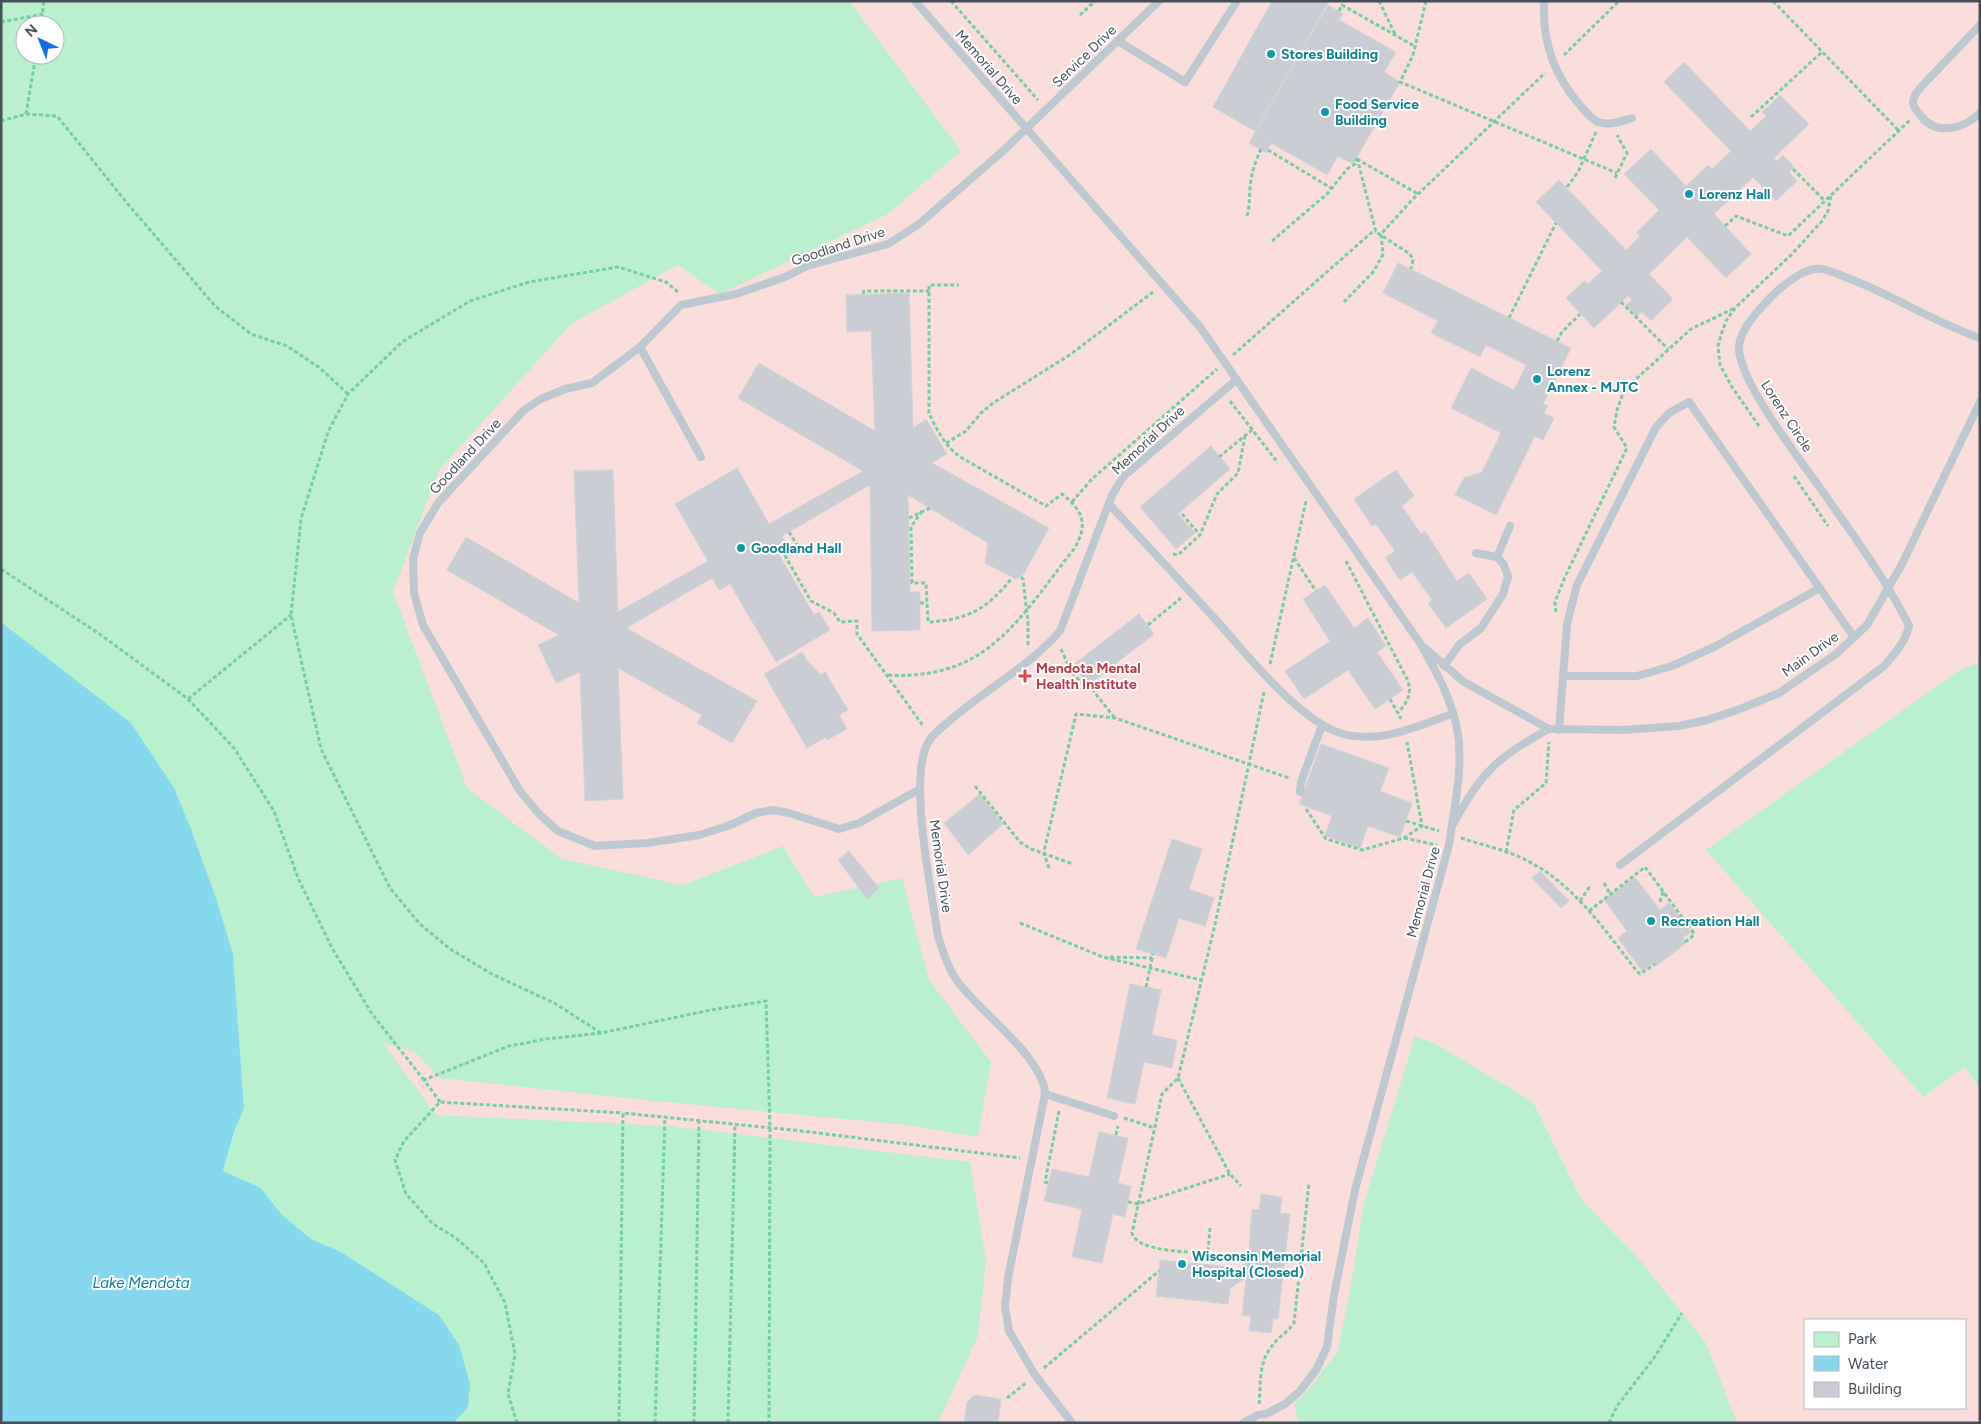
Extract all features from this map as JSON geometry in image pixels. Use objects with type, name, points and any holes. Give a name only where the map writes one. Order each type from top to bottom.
[{"type":"lane","name":"Memorial Drive","points":[[915,1],[1200,327],[1420,643],[1448,698],[1458,734],[1457,788],[1448,848],[1355,1190],[1334,1295],[1327,1347],[1316,1370],[1299,1392],[1285,1404],[1266,1414],[1258,1414],[1243,1423]]},
{"type":"lane","name":"Service Drive","points":[[1026,129],[1159,1]]},
{"type":"lane","points":[[1118,41],[1185,82],[1237,1]]},
{"type":"lane","points":[[1544,1],[1544,35],[1553,65],[1567,90],[1583,109],[1598,122],[1611,124],[1632,118]]},
{"type":"lane","points":[[1980,25],[1920,88],[1913,99],[1913,106],[1932,126],[1944,129],[1957,127],[1972,121],[1980,113]]},
{"type":"lane","name":"Goodland Drive","points":[[920,788],[859,823],[839,830],[789,813],[773,810],[756,812],[728,826],[699,835],[647,843],[595,846],[558,831],[540,815],[520,791],[424,625],[414,592],[413,559],[420,533],[438,503],[524,410],[541,399],[565,389],[592,383],[640,347],[681,305],[736,294],[785,277],[807,266],[888,244],[919,224],[1026,129]]},
{"type":"lane","name":"Lorenz Circle","points":[[1620,865],[1884,666],[1906,637],[1908,626],[1888,589],[1755,395],[1740,359],[1739,344],[1756,313],[1776,292],[1794,278],[1813,269],[1822,269],[1861,282],[1912,308],[1980,338]]},
{"type":"lane","points":[[640,347],[701,456]]},
{"type":"lane","name":"Memorial Drive","points":[[1045,1094],[1042,1080],[1027,1057],[1008,1035],[971,999],[956,980],[944,954],[938,936],[920,804],[920,768],[928,741],[947,722],[1034,656],[1060,631],[1112,495],[1122,477],[1236,380]]},
{"type":"lane","points":[[1559,730],[1567,624],[1577,585],[1656,427],[1669,413],[1689,402],[1854,637]]},
{"type":"lane","name":"Main Drive","points":[[1420,643],[1464,682],[1549,729],[1623,730],[1679,726],[1707,720],[1779,693],[1836,654],[1867,625],[1888,589],[1980,402]]},
{"type":"lane","points":[[1109,504],[1267,677],[1306,714],[1322,725],[1343,734],[1367,737],[1391,736],[1452,714]]},
{"type":"lane","points":[[1497,557],[1510,526]]},
{"type":"lane","points":[[1444,666],[1459,645],[1481,628],[1503,594],[1508,577],[1504,565],[1497,557],[1476,554]]},
{"type":"lane","points":[[1563,676],[1638,676],[1672,666],[1716,646],[1820,588]]},
{"type":"lane","points":[[1300,792],[1301,782],[1322,725]]},
{"type":"lane","points":[[1451,832],[1468,796],[1484,775],[1519,745],[1549,729]]},
{"type":"lane","points":[[1072,1423],[1035,1375],[1009,1331],[1005,1307],[1008,1278],[1045,1094],[1114,1116]]},
{"type":"path","points":[[1,22],[43,14],[44,1]]},
{"type":"path","points":[[951,1],[1046,110]]},
{"type":"path","points":[[1080,15],[1095,1]]},
{"type":"path","points":[[1379,1],[1395,35]]},
{"type":"path","points":[[1426,1],[1416,47],[1400,82],[1617,173]]},
{"type":"path","points":[[1344,302],[1374,271],[1383,254],[1381,234],[1418,194],[1619,1]]},
{"type":"path","points":[[1773,1],[1899,131]]},
{"type":"path","points":[[1338,11],[1342,5],[1416,47]]},
{"type":"path","points":[[1751,117],[1822,52]]},
{"type":"path","points":[[26,114],[34,65]]},
{"type":"path","points":[[1725,226],[1736,216],[1788,236],[1918,112]]},
{"type":"path","points":[[1,121],[26,114],[57,116],[127,203],[215,306],[251,334],[287,346],[320,368],[348,394]]},
{"type":"path","points":[[1566,188],[1578,172],[1593,140],[1598,122]]},
{"type":"path","points":[[1611,124],[1626,153],[1615,178]]},
{"type":"path","points":[[1247,216],[1251,203],[1252,174],[1260,149]]},
{"type":"path","points":[[1268,150],[1332,189]]},
{"type":"path","points":[[1357,158],[1418,194]]},
{"type":"path","points":[[1272,241],[1332,189],[1347,169],[1355,164],[1357,158]]},
{"type":"path","points":[[1357,158],[1376,232],[1410,254],[1412,260],[1411,269]]},
{"type":"path","points":[[1793,168],[1825,201]]},
{"type":"path","points":[[1761,429],[1732,387],[1720,365],[1718,346],[1721,335],[1726,322],[1735,308],[1793,253],[1822,221],[1828,211],[1832,195]]},
{"type":"path","points":[[1510,318],[1556,223]]},
{"type":"path","points":[[946,443],[966,431],[981,413],[993,403],[1071,354],[1163,284]]},
{"type":"path","points":[[888,675],[917,676],[942,671],[963,663],[994,645],[1012,628],[1082,535],[1080,514],[1072,502],[1062,494],[1046,506],[954,453],[929,413],[929,286],[959,285]]},
{"type":"path","points":[[864,294],[864,291],[929,290]]},
{"type":"path","points":[[1621,302],[1668,349]]},
{"type":"path","points":[[1557,341],[1562,332],[1580,314]]},
{"type":"path","points":[[1222,391],[1282,470]]},
{"type":"path","points":[[1219,457],[1252,430]]},
{"type":"path","points":[[1155,554],[1178,555],[1200,535],[1216,494],[1238,473],[1245,436]]},
{"type":"path","points":[[1789,469],[1828,526]]},
{"type":"path","points":[[1210,1228],[1208,1253],[1158,1250],[1133,1239],[1132,1233],[1162,1094],[1178,1078],[1216,920],[1306,501],[1315,492]]},
{"type":"path","points":[[1300,493],[1312,509]]},
{"type":"path","points":[[909,518],[930,508]]},
{"type":"path","points":[[922,511],[911,527],[912,583],[926,583],[928,622],[956,619],[969,615],[987,604],[1012,578]]},
{"type":"path","points":[[1182,514],[1200,535]]},
{"type":"path","points":[[790,532],[797,545],[784,554],[811,601],[834,613],[840,622],[857,621],[857,634],[932,738]]},
{"type":"path","points":[[1294,557],[1316,591]]},
{"type":"path","points":[[1346,560],[1408,681],[1411,690],[1410,696],[1398,713]]},
{"type":"path","points":[[1,569],[101,635],[188,699],[234,748],[274,811],[298,878],[332,948],[372,1014],[440,1102]]},
{"type":"path","points":[[1021,577],[1023,579],[1028,645],[1034,656]]},
{"type":"path","points":[[1148,625],[1188,591]]},
{"type":"path","points":[[920,603],[927,603]]},
{"type":"path","points":[[188,699],[291,616]]},
{"type":"path","points":[[1056,635],[1064,658],[1072,673],[1092,688],[1115,718]]},
{"type":"path","points":[[1390,700],[1398,713],[1405,731],[1422,826]]},
{"type":"path","points":[[1049,868],[1044,854],[1076,714],[1115,718],[1301,782]]},
{"type":"path","points":[[975,786],[1020,842],[1031,849],[1073,864]]},
{"type":"path","points":[[1306,809],[1326,839],[1362,850],[1404,838],[1422,826]]},
{"type":"path","points":[[1406,821],[1451,832],[1532,863],[1545,871],[1580,901],[1640,974],[1655,964]]},
{"type":"path","points":[[1404,838],[1448,848]]},
{"type":"path","points":[[1589,911],[1645,867],[1693,932],[1694,935],[1685,942]]},
{"type":"path","points":[[1604,883],[1610,894]]},
{"type":"path","points":[[1580,901],[1590,886]]},
{"type":"path","points":[[1660,902],[1663,892]]},
{"type":"path","points":[[1020,923],[1103,957],[1202,980]]},
{"type":"path","points":[[1079,954],[1081,948]]},
{"type":"path","points":[[1103,957],[1152,956],[1146,987]]},
{"type":"path","points":[[424,1080],[509,1046],[546,1039],[602,1033],[711,1010],[766,1001],[770,1128],[769,1423]]},
{"type":"path","points":[[1178,1078],[1230,1174],[1241,1186]]},
{"type":"path","points":[[1048,1183],[1045,1182],[1062,1100]]},
{"type":"path","points":[[517,1423],[508,1394],[515,1354],[505,1303],[484,1263],[456,1238],[433,1224],[406,1194],[395,1160],[404,1140],[440,1102],[623,1113],[735,1124],[1032,1159]]},
{"type":"path","points":[[618,1423],[623,1113]]},
{"type":"path","points":[[1114,1116],[1154,1128]]},
{"type":"path","points":[[656,1423],[665,1118]]},
{"type":"path","points":[[694,1423],[699,1121]]},
{"type":"path","points":[[728,1423],[735,1124]]},
{"type":"path","points":[[1128,1202],[1138,1204],[1230,1174]]},
{"type":"path","points":[[1258,1414],[1263,1361],[1273,1344],[1294,1323],[1309,1183]]},
{"type":"path","points":[[1007,1398],[1159,1272]]},
{"type":"path","points":[[1609,1423],[1617,1406],[1654,1358],[1682,1313]]},
{"type":"shaded area","name":"Mendota Mental Health Institute","points":[[1,1],[1980,1],[1980,1423],[454,1423],[468,1407],[11,629],[1,622]]},
{"type":"green space","points":[[1,1],[849,1],[961,151],[888,214],[720,294],[678,265],[571,324],[439,470],[393,592],[467,788],[562,859],[683,885],[783,846],[814,897],[902,878],[929,980],[991,1062],[978,1137],[908,1125],[644,1100],[440,1078],[415,1052],[383,1043],[436,1115],[670,1126],[970,1162],[986,1261],[978,1336],[938,1423],[454,1423],[468,1407],[439,1315],[341,1252],[311,1239],[281,1214],[261,1188],[223,1171],[234,1132],[244,1108],[233,954],[217,901],[191,829],[11,629],[1,622]]},
{"type":"green space","points":[[1980,662],[1980,1089],[1965,1067],[1923,1097],[1706,850],[1958,671]]},
{"type":"green space","points":[[1415,1036],[1436,1044],[1533,1102],[1581,1199],[1639,1259],[1706,1343],[1737,1423],[1299,1423],[1294,1405],[1316,1381],[1337,1353],[1350,1292],[1363,1207]]},
{"type":"water","name":"Lake Mendota","points":[[1,622],[131,723],[174,788],[191,829],[217,901],[233,954],[244,1108],[234,1132],[223,1171],[261,1188],[281,1214],[311,1239],[341,1252],[439,1315],[459,1345],[470,1384],[468,1407],[454,1423],[1,1423]]},
{"type":"building","name":"Stores Building","points":[[1272,1],[1329,1],[1255,131],[1213,107]]},
{"type":"building","name":"Food Service Building","points":[[1328,5],[1343,14],[1339,20],[1396,52],[1384,72],[1400,82],[1353,164],[1338,156],[1327,175],[1271,143],[1266,153],[1249,143]]},
{"type":"building","name":"Lorenz Hall","points":[[1684,62],[1750,131],[1766,116],[1762,112],[1780,95],[1809,124],[1774,158],[1777,161],[1783,155],[1794,167],[1789,172],[1797,181],[1776,201],[1753,177],[1714,214],[1751,254],[1726,278],[1687,237],[1649,274],[1673,299],[1651,321],[1642,312],[1637,317],[1626,305],[1632,300],[1628,296],[1594,328],[1566,298],[1584,281],[1588,284],[1602,271],[1536,202],[1559,180],[1626,250],[1640,236],[1637,232],[1659,210],[1624,174],[1651,149],[1686,186],[1708,165],[1712,169],[1731,151],[1664,82]]},
{"type":"building","name":"Lorenz Annex - MJTC","points":[[1398,263],[1571,348],[1543,404],[1548,406],[1544,413],[1554,418],[1543,440],[1535,436],[1496,515],[1455,495],[1464,478],[1482,472],[1501,433],[1451,408],[1471,368],[1514,390],[1526,365],[1486,345],[1480,357],[1431,333],[1438,321],[1383,293]]},
{"type":"building","name":"Goodland Hall","points":[[909,293],[913,428],[926,419],[947,454],[932,463],[1049,528],[1023,575],[1016,579],[985,563],[988,543],[908,495],[910,592],[920,592],[920,630],[872,631],[870,485],[782,536],[787,545],[777,551],[814,615],[819,612],[830,630],[776,662],[730,584],[719,590],[712,578],[626,628],[757,701],[732,743],[697,723],[702,715],[618,668],[623,799],[585,801],[580,672],[556,683],[538,645],[559,635],[447,570],[466,537],[579,603],[574,471],[613,470],[618,612],[708,561],[675,504],[737,468],[769,524],[863,471],[738,398],[759,363],[875,431],[871,331],[847,332],[846,295]]},
{"type":"building","points":[[1211,446],[1230,469],[1178,514],[1195,533],[1176,549],[1140,507]]},
{"type":"building","points":[[1396,470],[1414,496],[1402,506],[1421,534],[1425,531],[1457,581],[1469,573],[1487,599],[1446,628],[1428,603],[1432,600],[1412,572],[1400,580],[1385,558],[1395,551],[1376,524],[1372,526],[1354,499]]},
{"type":"building","points":[[1325,585],[1354,628],[1368,618],[1386,646],[1377,652],[1403,690],[1375,709],[1348,670],[1304,699],[1285,671],[1330,641],[1303,599]]},
{"type":"building","points":[[1139,614],[1154,634],[1088,685],[1073,665]]},
{"type":"building","points":[[802,652],[808,662],[821,675],[825,672],[848,710],[839,715],[847,729],[827,740],[826,737],[807,748],[764,674]]},
{"type":"building","points":[[1321,744],[1389,768],[1380,791],[1412,803],[1400,837],[1368,826],[1360,848],[1325,836],[1332,816],[1299,804]]},
{"type":"building","points":[[980,794],[1003,824],[968,855],[944,823]]},
{"type":"building","points":[[1172,839],[1202,849],[1189,889],[1214,898],[1205,926],[1179,918],[1166,958],[1136,949]]},
{"type":"building","points":[[849,851],[879,888],[867,899],[838,860]]},
{"type":"building","points":[[1540,871],[1569,901],[1561,908],[1532,878]]},
{"type":"building","name":"Recreation Hall","points":[[1635,877],[1660,910],[1669,903],[1691,932],[1683,938],[1686,943],[1656,966],[1654,963],[1642,971],[1618,938],[1627,931],[1604,900]]},
{"type":"building","points":[[1130,984],[1161,990],[1152,1035],[1177,1040],[1172,1068],[1144,1062],[1135,1104],[1107,1098]]},
{"type":"building","points":[[1099,1132],[1128,1138],[1118,1183],[1131,1186],[1125,1217],[1113,1214],[1102,1263],[1072,1257],[1082,1209],[1044,1201],[1052,1169],[1089,1177]]},
{"type":"building","name":"Wisconsin Memorial Hospital (Closed)","points":[[1261,1194],[1282,1197],[1280,1213],[1290,1214],[1278,1319],[1273,1319],[1271,1333],[1249,1331],[1251,1316],[1242,1315],[1246,1278],[1230,1288],[1228,1304],[1156,1296],[1160,1260],[1231,1267],[1230,1275],[1248,1262],[1252,1209],[1259,1210]]},
{"type":"building","points":[[974,1395],[1001,1399],[998,1423],[964,1423],[967,1402]]},
{"type":"place","name":"Stores Building","points":[[1271,54]]},
{"type":"place","name":"Food Service Building","points":[[1325,112]]},
{"type":"place","name":"Lorenz Hall","points":[[1689,194]]},
{"type":"place","name":"Lorenz Annex - MJTC","points":[[1537,379]]},
{"type":"place","name":"Goodland Hall","points":[[741,548]]},
{"type":"place","name":"Mendota Mental Health Institute","points":[[1025,676]]},
{"type":"place","name":"Recreation Hall","points":[[1651,921]]},
{"type":"place","name":"Wisconsin Memorial Hospital (Closed)","points":[[1182,1264]]}]
